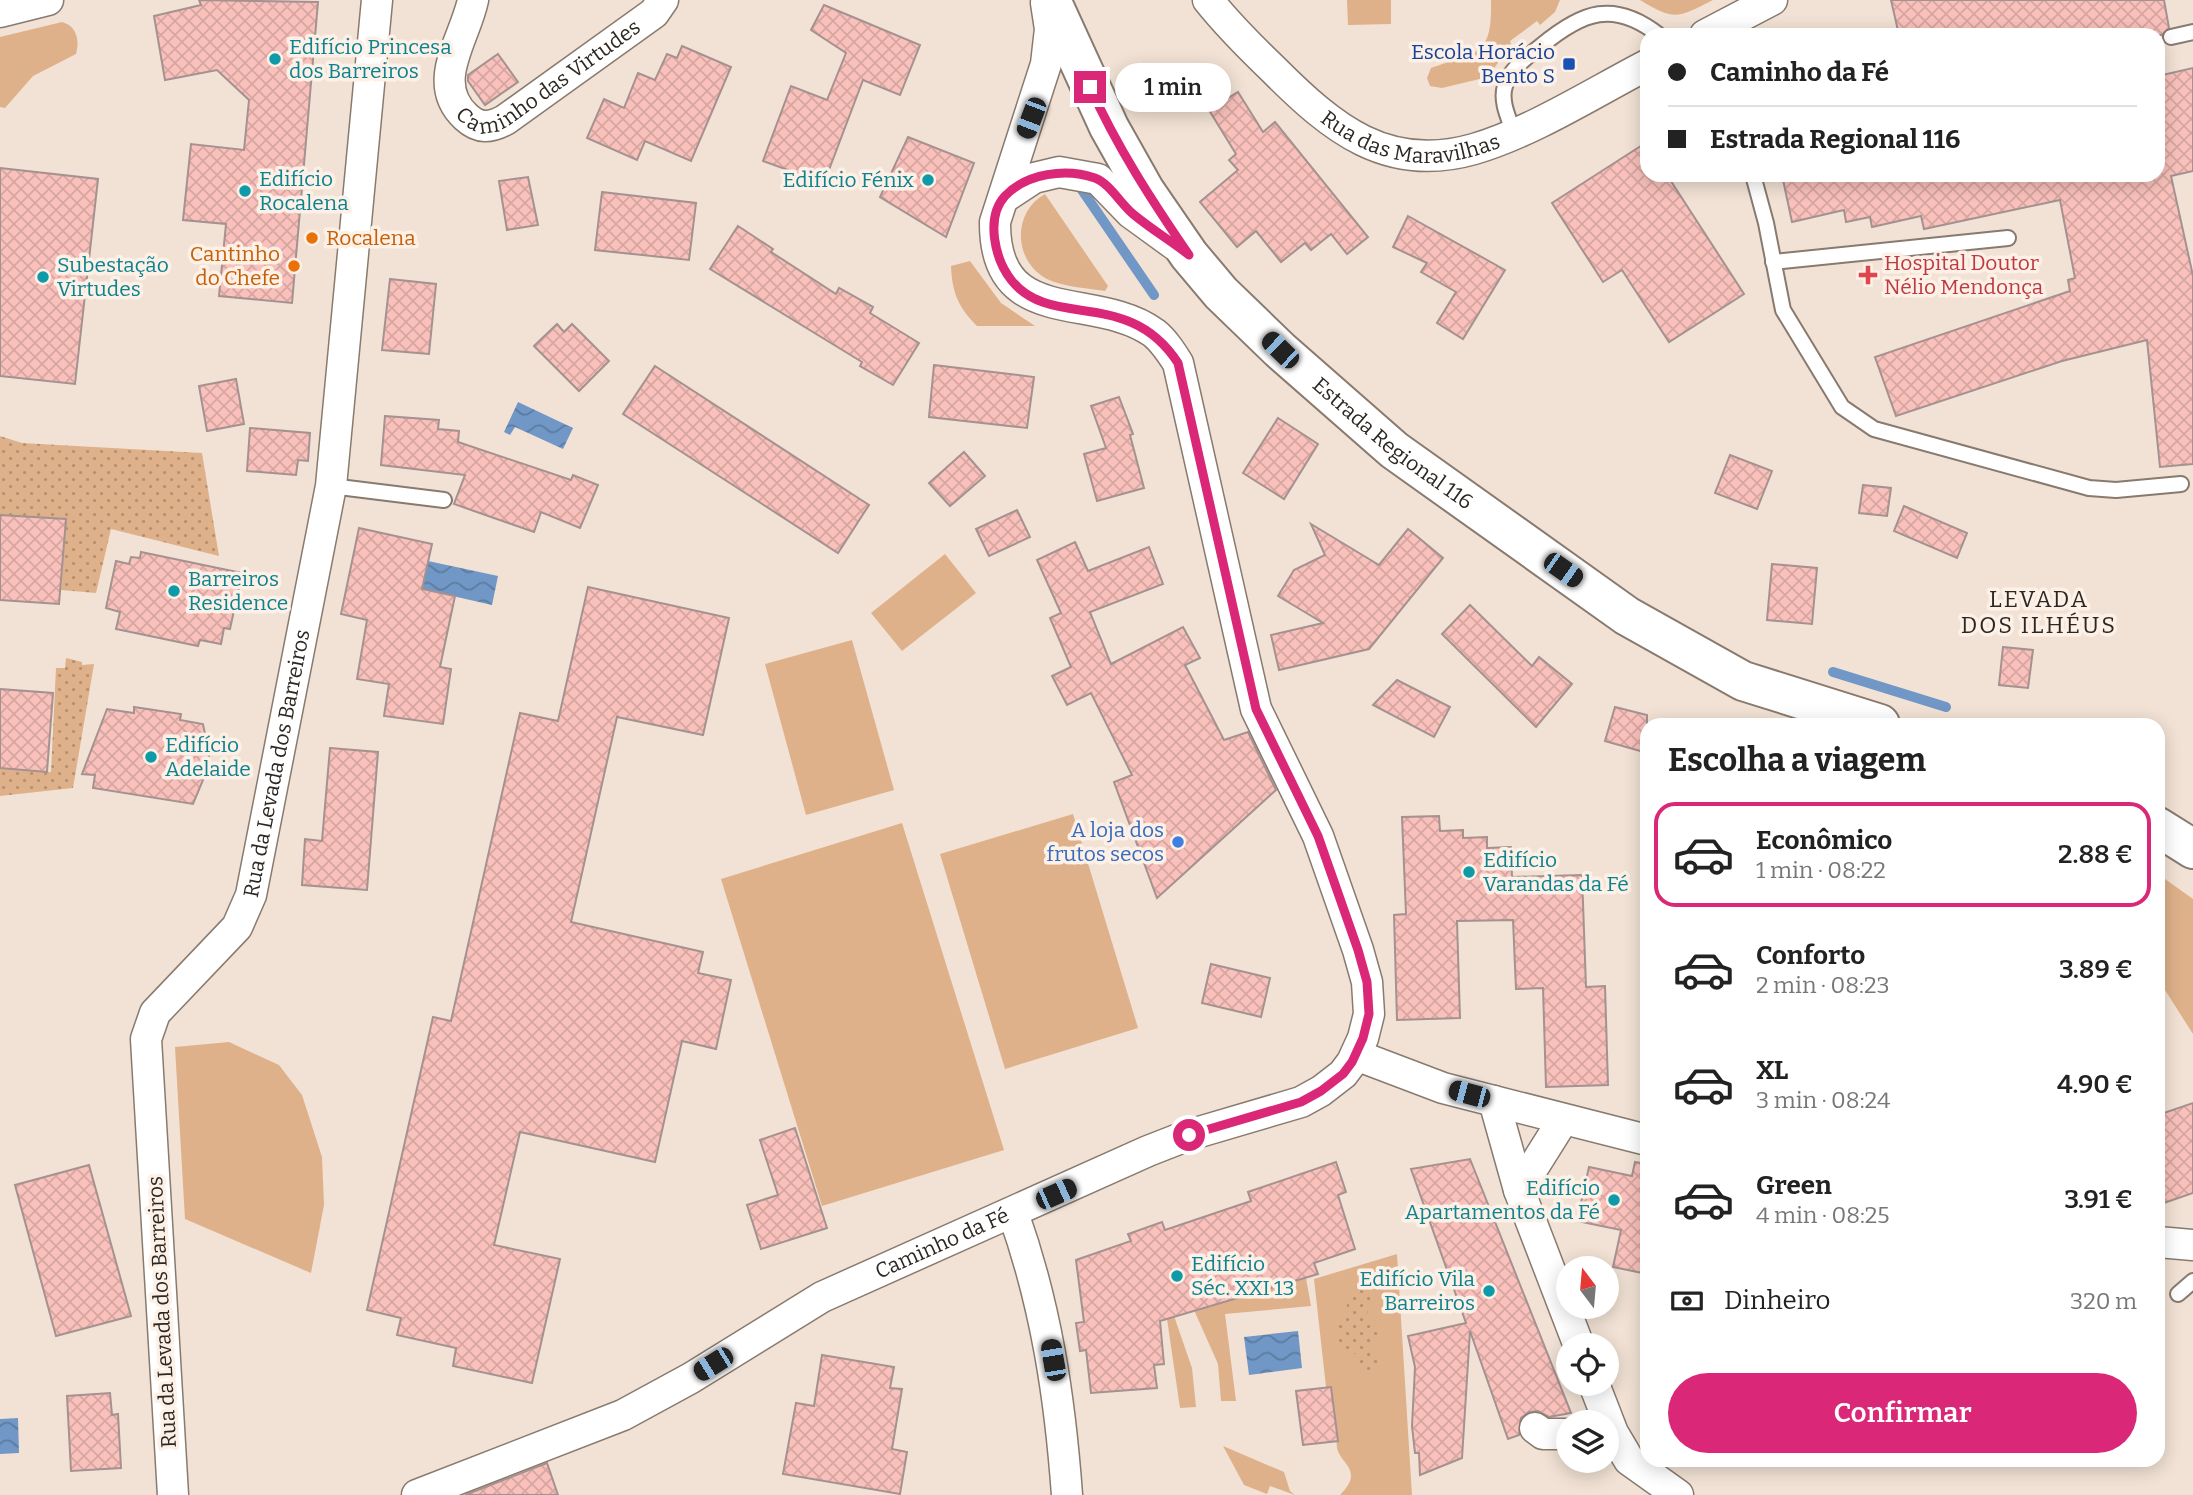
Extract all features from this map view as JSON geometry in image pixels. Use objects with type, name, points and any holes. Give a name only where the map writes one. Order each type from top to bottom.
[{"type":"main road","name":"Estrada Regional 116","points":[[1051,0],[1109,127],[1145,191],[1189,255],[1221,293],[1270,341],[1395,450],[1627,616],[1742,681],[1861,718]]},
{"type":"main road","points":[[2165,831],[2193,849]]},
{"type":"street","points":[[0,12],[48,0]]},
{"type":"street","name":"Rua da Levada dos Barreiros","points":[[173,1495],[146,1039],[155,1013],[237,927],[251,895],[331,486],[377,0]]},
{"type":"street","name":"Caminho das Virtudes","points":[[473,0],[447,78],[450,93],[462,114],[472,123],[486,127],[505,120],[654,13],[663,0]]},
{"type":"street","name":"Caminho da Fé","points":[[417,1495],[623,1415],[691,1378],[822,1297],[1189,1135],[1301,1102],[1343,1074],[1356,1055],[1369,1014],[1367,982],[1318,836],[1256,709],[1178,363],[1154,333],[1133,321],[1040,300],[1023,292],[1001,262],[995,241],[995,222],[1046,64],[1050,29],[1046,0]]},
{"type":"street","name":"Rua das Maravilhas","points":[[1208,0],[1317,112],[1364,143],[1401,154],[1436,156],[1474,149],[1514,133],[1640,69]]},
{"type":"street","points":[[1718,28],[1772,0]]},
{"type":"street","points":[[1005,197],[1034,178],[1059,172],[1098,179],[1131,213],[1189,255]]},
{"type":"street","points":[[1356,1055],[1443,1088],[1640,1138]]},
{"type":"street","points":[[1494,1101],[1519,1190],[1574,1333]]},
{"type":"street","points":[[1519,1190],[1563,1120]]},
{"type":"street","points":[[1013,1213],[1028,1254],[1049,1336],[1061,1406],[1067,1495]]},
{"type":"street","points":[[2165,1243],[2193,1245]]},
{"type":"street","points":[[1535,1428],[1544,1434],[1556,1434]]},
{"type":"street","points":[[1619,1446],[1629,1460],[1678,1495]]},
{"type":"lane","points":[[1514,133],[1503,99],[1505,84],[1521,62],[1574,19],[1589,13],[1617,9],[1636,15],[1651,28]]},
{"type":"lane","points":[[2171,37],[2193,32]]},
{"type":"lane","points":[[1755,182],[1783,310],[1842,407],[1858,421],[1874,429],[2089,488],[2116,491],[2181,484]]},
{"type":"lane","points":[[1773,262],[2008,238]]},
{"type":"lane","points":[[331,486],[444,500]]},
{"type":"lane","points":[[2178,1294],[2193,1281]]},
{"type":"shaded area","points":[[1347,0],[1391,0],[1391,24],[1348,25]]},
{"type":"shaded area","points":[[1491,0],[1560,0],[1555,12],[1540,25],[1537,21],[1510,41],[1511,44],[1488,77],[1442,88],[1430,86],[1427,78],[1431,68],[1472,54],[1485,42],[1491,18]]},
{"type":"shaded area","points":[[1640,0],[1713,0],[1692,11],[1676,15]]},
{"type":"shaded area","points":[[62,22],[74,30],[78,44],[76,54],[33,76],[5,108],[0,107],[0,37]]},
{"type":"shaded area","points":[[1045,194],[1108,286],[1105,291],[1053,282],[1036,271],[1028,261],[1023,249],[1022,224],[1034,202]]},
{"type":"shaded area","points":[[970,261],[1001,303],[1035,326],[977,326],[961,306],[955,291],[951,266]]},
{"type":"shaded area","points":[[0,436],[22,443],[202,453],[219,556],[111,529],[96,593],[61,590],[66,520],[0,515]]},
{"type":"shaded area","points":[[945,554],[976,593],[902,651],[871,613]]},
{"type":"shaded area","points":[[852,640],[894,790],[806,815],[765,664]]},
{"type":"shaded area","points":[[66,658],[82,662],[82,665],[94,664],[73,788],[0,796],[0,768],[51,772],[56,668],[65,668]]},
{"type":"shaded area","points":[[1073,814],[1138,1028],[1005,1069],[940,854]]},
{"type":"shaded area","points":[[902,823],[1004,1150],[822,1206],[721,879]]},
{"type":"shaded area","points":[[2165,879],[2193,899],[2193,1034],[2165,990]]},
{"type":"shaded area","points":[[229,1042],[279,1065],[302,1095],[322,1157],[324,1205],[311,1273],[185,1219],[175,1047]]},
{"type":"shaded area","points":[[1397,1254],[1412,1495],[1340,1495],[1347,1486],[1351,1473],[1337,1448],[1331,1387],[1326,1387],[1314,1279]]},
{"type":"shaded area","points":[[1281,1274],[1285,1284],[1306,1278],[1311,1306],[1225,1314],[1236,1401],[1221,1401],[1218,1364],[1194,1310],[1241,1288],[1244,1298],[1271,1289],[1268,1279]]},
{"type":"shaded area","points":[[1356,1289],[1369,1296],[1372,1305],[1367,1313],[1373,1317],[1379,1333],[1372,1348],[1380,1357],[1377,1368],[1372,1371],[1360,1367],[1358,1355],[1340,1348],[1335,1338],[1340,1317],[1349,1311],[1347,1298]]},
{"type":"shaded area","points":[[1174,1316],[1192,1368],[1196,1407],[1180,1408],[1167,1319]]},
{"type":"shaded area","points":[[1223,1446],[1284,1472],[1290,1491],[1295,1495],[1270,1486],[1267,1494],[1244,1485]]},
{"type":"water","points":[[518,402],[573,428],[563,449],[515,427],[510,435],[504,432]]},
{"type":"water","points":[[428,561],[498,576],[492,605],[422,589]]},
{"type":"water","points":[[1298,1331],[1302,1368],[1249,1375],[1244,1337]]},
{"type":"water","points":[[18,1418],[19,1453],[0,1454],[0,1419]]},
{"type":"building","points":[[199,0],[318,2],[292,303],[219,296],[226,224],[183,220],[191,144],[244,150],[249,100],[217,70],[165,80],[154,16],[201,5]]},
{"type":"building","points":[[1891,0],[2164,0],[2169,28],[2165,32],[2165,28],[1897,28]]},
{"type":"building","points":[[824,5],[920,45],[900,95],[863,80],[824,183],[763,161],[791,86],[827,100],[846,53],[811,30]]},
{"type":"building","points":[[682,46],[731,67],[691,161],[645,141],[637,160],[587,138],[604,99],[624,108],[638,73],[655,80],[667,54],[677,58]]},
{"type":"building","points":[[498,54],[518,82],[485,105],[468,81],[468,75]]},
{"type":"building","points":[[2193,68],[2193,171],[2171,176],[2193,276],[2193,464],[2160,467],[2147,340],[2062,361],[1896,416],[1875,357],[2070,291],[2068,280],[2075,278],[2060,200],[1924,229],[1921,216],[1872,227],[1870,217],[1846,222],[1844,210],[1792,222],[1783,182],[2165,182],[2165,74]]},
{"type":"building","points":[[1238,92],[1263,132],[1275,122],[1368,237],[1347,254],[1331,234],[1311,250],[1305,243],[1281,262],[1256,231],[1237,247],[1200,202],[1238,170],[1229,160],[1236,154],[1209,110]]},
{"type":"building","name":"Edifício Fénix","points":[[908,137],[974,163],[946,237],[880,197]]},
{"type":"building","points":[[1640,146],[1640,182],[1672,182],[1744,294],[1669,342],[1622,270],[1603,282],[1552,203]]},
{"type":"building","name":"Subestação Virtudes","points":[[0,168],[98,179],[75,384],[0,376]]},
{"type":"building","points":[[528,177],[538,225],[507,230],[499,181]]},
{"type":"building","points":[[602,192],[696,203],[689,260],[595,250]]},
{"type":"building","points":[[1408,216],[1505,270],[1463,339],[1437,323],[1456,292],[1421,272],[1427,263],[1393,247]]},
{"type":"building","points":[[738,226],[773,249],[771,252],[836,294],[839,288],[873,307],[870,313],[919,343],[893,385],[860,366],[862,362],[710,269]]},
{"type":"building","points":[[390,279],[436,284],[429,354],[382,350]]},
{"type":"building","points":[[557,324],[564,332],[572,324],[609,361],[579,391],[534,346]]},
{"type":"building","points":[[934,365],[1034,377],[1027,428],[929,417]]},
{"type":"building","points":[[655,366],[869,505],[838,553],[623,414]]},
{"type":"building","points":[[236,379],[244,424],[207,431],[199,386]]},
{"type":"building","points":[[1119,397],[1133,434],[1130,435],[1144,488],[1097,501],[1084,454],[1106,448],[1091,406]]},
{"type":"building","points":[[385,416],[439,420],[438,429],[459,431],[458,442],[571,480],[573,475],[598,485],[580,528],[541,512],[534,532],[454,504],[465,475],[381,465]]},
{"type":"building","points":[[1278,418],[1318,444],[1284,499],[1243,473]]},
{"type":"building","points":[[250,428],[310,433],[308,461],[298,460],[296,475],[247,471]]},
{"type":"building","points":[[964,452],[985,476],[950,506],[929,483]]},
{"type":"building","points":[[1730,455],[1772,471],[1757,509],[1715,493]]},
{"type":"building","points":[[1863,485],[1891,488],[1887,516],[1859,513]]},
{"type":"building","points":[[1904,506],[1967,533],[1957,558],[1894,531]]},
{"type":"building","points":[[1017,510],[1030,537],[989,556],[976,529]]},
{"type":"building","points":[[0,515],[66,519],[59,604],[0,600]]},
{"type":"building","points":[[1311,524],[1379,565],[1408,529],[1443,558],[1369,649],[1279,670],[1271,635],[1323,623],[1278,596],[1294,570],[1325,555]]},
{"type":"building","points":[[359,528],[432,544],[422,589],[455,596],[440,667],[451,669],[443,724],[384,716],[389,684],[357,679],[367,620],[341,614]]},
{"type":"building","points":[[1075,542],[1088,571],[1149,547],[1163,584],[1090,612],[1111,664],[1183,627],[1200,658],[1185,665],[1224,740],[1248,732],[1276,790],[1157,898],[1114,782],[1132,775],[1091,693],[1067,705],[1052,676],[1071,667],[1050,618],[1061,613],[1037,560]]},
{"type":"building","name":"Barreiros Residence","points":[[141,552],[242,573],[230,629],[224,628],[221,644],[200,640],[198,646],[116,629],[120,612],[106,608],[116,561],[129,564],[131,557],[140,558]]},
{"type":"building","points":[[1772,564],[1817,568],[1812,624],[1767,620]]},
{"type":"building","points":[[588,587],[729,618],[703,735],[617,717],[571,922],[703,952],[698,973],[731,980],[716,1049],[682,1041],[655,1162],[520,1132],[494,1245],[560,1259],[532,1383],[453,1366],[456,1348],[397,1335],[401,1318],[367,1310],[433,1017],[451,1021],[520,713],[558,721]]},
{"type":"building","points":[[1470,605],[1532,666],[1539,657],[1572,684],[1536,727],[1442,634]]},
{"type":"building","points":[[2003,647],[2033,650],[2028,688],[1999,685]]},
{"type":"building","points":[[1397,680],[1450,707],[1434,737],[1373,705]]},
{"type":"building","points":[[0,689],[53,693],[47,772],[0,768]]},
{"type":"building","name":"Edifício Adelaide","points":[[134,707],[181,714],[180,720],[203,724],[209,754],[208,768],[193,804],[93,788],[95,775],[82,774],[107,709],[134,713]]},
{"type":"building","points":[[1615,707],[1647,715],[1647,718],[1640,718],[1640,751],[1605,741]]},
{"type":"building","points":[[330,748],[378,752],[367,890],[302,885],[305,839],[322,841]]},
{"type":"building","points":[[1439,816],[1440,831],[1463,830],[1463,838],[1487,837],[1487,848],[1511,847],[1512,877],[1582,875],[1586,987],[1605,986],[1608,1085],[1546,1087],[1543,988],[1516,989],[1513,920],[1457,921],[1460,1018],[1397,1020],[1394,915],[1406,914],[1402,817]]},
{"type":"building","points":[[1211,964],[1270,978],[1261,1017],[1202,1003]]},
{"type":"building","points":[[2193,1103],[2193,1193],[2165,1203],[2165,1113]]},
{"type":"building","points":[[795,1128],[827,1228],[761,1249],[747,1205],[778,1195],[760,1140]]},
{"type":"building","name":"Edifício Vila Barreiros","points":[[1470,1159],[1556,1375],[1556,1396],[1564,1396],[1570,1410],[1556,1410],[1556,1416],[1549,1417],[1538,1411],[1529,1412],[1521,1418],[1519,1435],[1508,1439],[1470,1331],[1462,1458],[1420,1475],[1419,1453],[1415,1453],[1412,1426],[1415,1367],[1408,1336],[1466,1323],[1411,1169]]},
{"type":"building","name":"Edifício Séc. XXI 13","points":[[1336,1162],[1346,1192],[1338,1195],[1355,1249],[1314,1263],[1318,1274],[1160,1321],[1164,1364],[1154,1365],[1157,1388],[1091,1393],[1086,1350],[1080,1351],[1076,1323],[1084,1322],[1076,1260],[1131,1241],[1128,1234],[1162,1222],[1165,1230],[1251,1201],[1248,1192]]},
{"type":"building","name":"Edifício Apartamentos da Fé","points":[[1635,1162],[1640,1163],[1640,1273],[1619,1268],[1619,1256],[1615,1256],[1621,1230],[1577,1221],[1589,1167],[1632,1176]]},
{"type":"building","points":[[89,1165],[131,1316],[56,1336],[15,1185]]},
{"type":"building","points":[[822,1355],[894,1367],[890,1388],[902,1389],[892,1449],[907,1452],[900,1494],[783,1474],[796,1403],[814,1406]]},
{"type":"building","points":[[1331,1387],[1338,1441],[1303,1445],[1296,1391]]},
{"type":"building","points":[[110,1393],[112,1415],[118,1414],[121,1468],[71,1471],[67,1396]]},
{"type":"building","points":[[547,1463],[558,1495],[465,1495]]},
{"type":"waterway","points":[[1082,190],[1154,295]]},
{"type":"waterway","points":[[1833,672],[1946,707]]},
{"type":"place","name":"Edifício Princesa dos Barreiros","points":[[275,59]]},
{"type":"place","name":"Escola Horácio Bento S","points":[[1569,64]]},
{"type":"place","name":"Edifício Fénix","points":[[928,180]]},
{"type":"place","name":"Edifício Rocalena","points":[[245,191]]},
{"type":"place","name":"Rocalena","points":[[312,238]]},
{"type":"place","name":"Cantinho do Chefe","points":[[294,266]]},
{"type":"place","name":"Hospital Doutor Nélio Mendonça","points":[[1868,275]]},
{"type":"place","name":"Subestação Virtudes","points":[[43,277]]},
{"type":"place","name":"Barreiros Residence","points":[[174,591]]},
{"type":"place","name":"Edifício Adelaide","points":[[151,757]]},
{"type":"place","name":"A loja dos frutos secos","points":[[1178,842]]},
{"type":"place","name":"Edifício Varandas da Fé","points":[[1469,872]]},
{"type":"place","name":"Edifício Apartamentos da Fé","points":[[1614,1200]]},
{"type":"place","name":"Edifício Séc. XXI 13","points":[[1177,1276]]},
{"type":"place","name":"Edifício Vila Barreiros","points":[[1489,1291]]},
{"type":"district","name":"LEVADA DOS ILHÉUS","points":[[2039,612]]},
{"type":"route","points":[[1090,87],[1145,191],[1189,255],[1131,213],[1098,179],[1065,171],[1034,178],[1005,197],[995,222],[995,241],[1001,262],[1023,292],[1070,308],[1107,313],[1133,321],[1154,333],[1178,363],[1242,658],[1256,709],[1318,836],[1367,982],[1369,1014],[1363,1038],[1356,1055],[1343,1074],[1301,1102],[1189,1135]]}]
